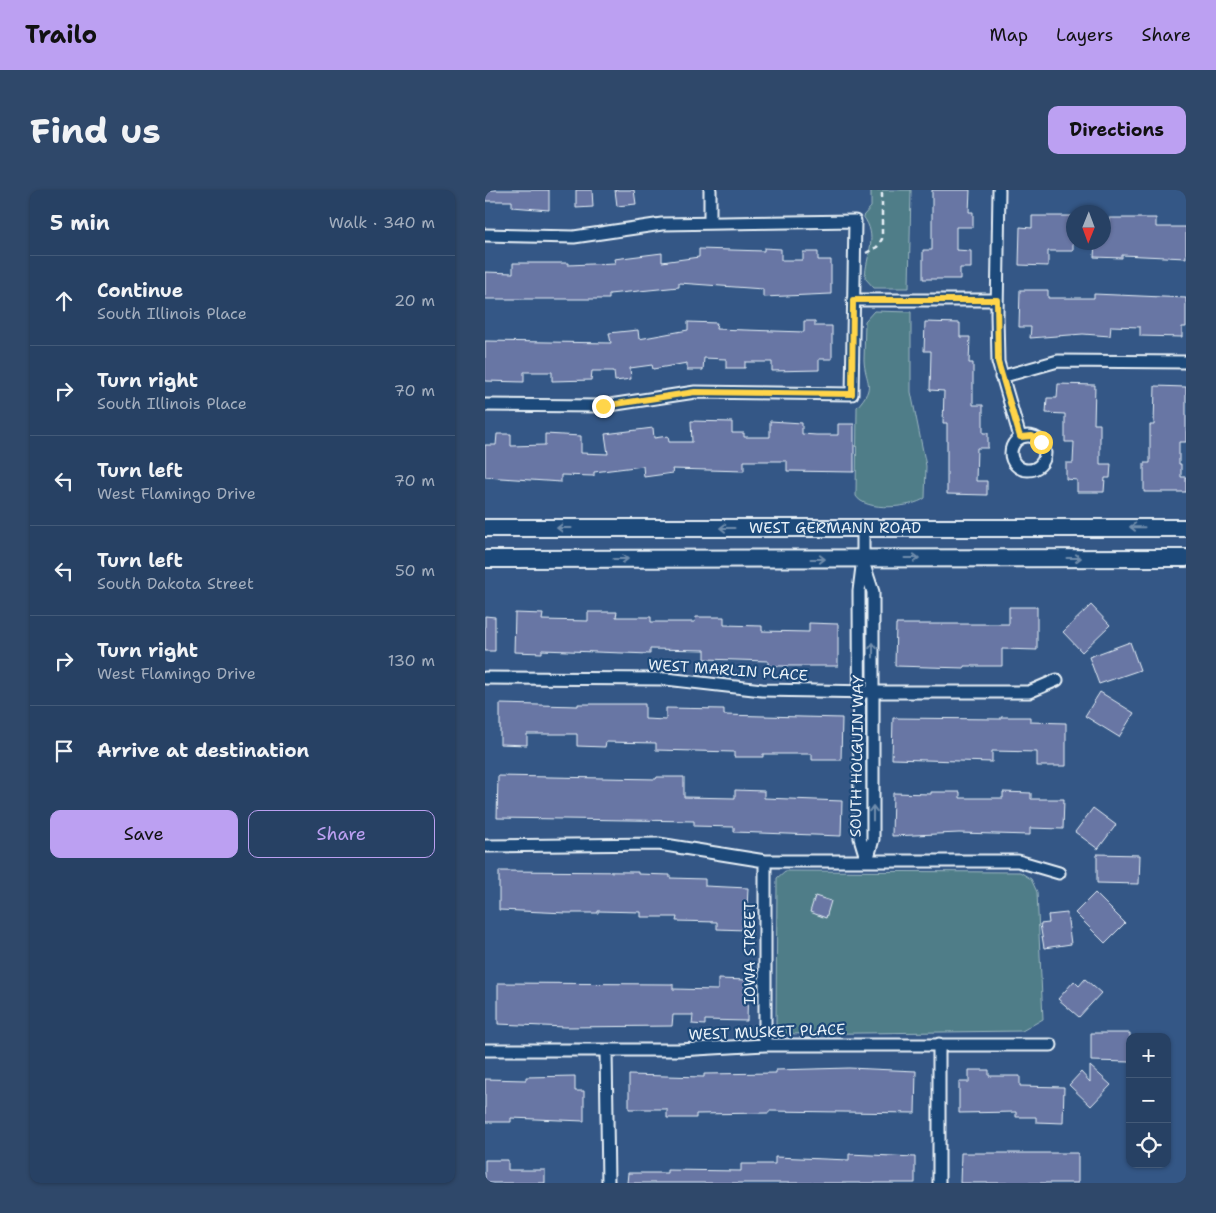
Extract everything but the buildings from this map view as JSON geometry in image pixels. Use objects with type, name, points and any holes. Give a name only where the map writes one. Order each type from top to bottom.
[{"type":"main road","name":"WEST GERMANN ROAD","points":[[485,528],[1186,528]]},
{"type":"main road","name":"WEST GERMANN ROAD","points":[[485,559],[1186,558]]},
{"type":"street","points":[[710,190],[710,223]]},
{"type":"street","points":[[999,190],[998,362],[1020,437]]},
{"type":"street","points":[[485,235],[574,237],[662,224],[855,221],[852,394],[695,392],[603,406],[485,405]]},
{"type":"street","points":[[853,300],[997,300]]},
{"type":"street","points":[[1001,377],[1058,361],[1186,362]]},
{"type":"street","name":"SOUTH HOLGUIN WAY","points":[[863,528],[863,559],[859,591],[860,838],[867,861]]},
{"type":"street","name":"SOUTH HOLGUIN WAY","points":[[863,559],[873,592],[873,838],[867,861]]},
{"type":"street","name":"WEST MARLIN PLACE","points":[[485,678],[666,679],[762,690],[860,692],[1029,692],[1057,680]]},
{"type":"street","points":[[485,846],[659,844],[765,861],[1018,861],[1059,873]]},
{"type":"street","name":"IOWA STREET","points":[[765,861],[765,1045]]},
{"type":"street","points":[[939,1044],[939,1183]]},
{"type":"street","name":"WEST MUSKET PLACE","points":[[485,1050],[679,1050],[765,1045],[1051,1045]]},
{"type":"street","points":[[607,1051],[607,1183]]},
{"type":"path","points":[[854,255],[867,253],[877,247],[882,239],[882,190]]},
{"type":"green space","points":[[871,190],[911,190],[909,288],[874,288],[865,278],[871,239],[868,224],[863,216],[871,207]]},
{"type":"green space","points":[[874,311],[911,312],[911,392],[926,466],[925,498],[900,506],[889,507],[869,504],[861,501],[856,496],[857,407],[867,394],[868,389],[864,360],[865,321]]},
{"type":"green space","points":[[785,871],[1020,872],[1031,879],[1037,892],[1043,1019],[1022,1031],[783,1034],[776,1026],[777,878]]},
{"type":"route","points":[[603,406],[695,392],[852,394],[853,300],[997,300],[998,362],[1001,377],[1020,437],[1032,436],[1041,442]]}]
